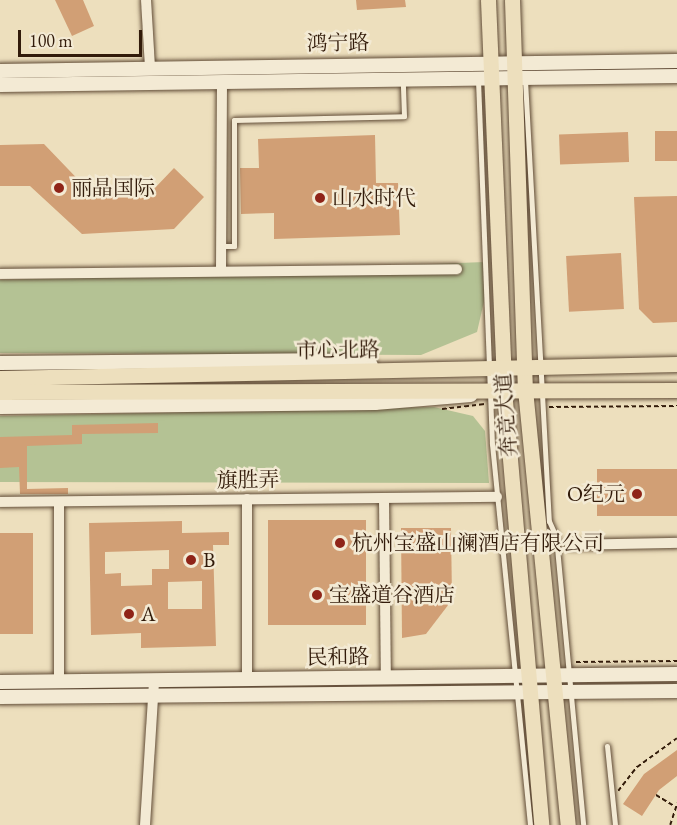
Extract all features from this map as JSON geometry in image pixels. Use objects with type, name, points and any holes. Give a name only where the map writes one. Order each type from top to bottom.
[{"type":"main road","name":"奔竞大道","points":[[488,0],[489,60],[483,78],[497,368],[495,390],[528,673],[521,694],[541,825]]},
{"type":"main road","name":"奔竞大道","points":[[512,0],[532,390],[561,670],[568,825]]},
{"type":"main road","name":"鸿宁路","points":[[0,71],[489,60],[516,72],[677,76]]},
{"type":"main road","name":"鸿宁路","points":[[0,85],[483,78],[516,72],[677,61]]},
{"type":"main road","points":[[0,363],[313,360],[421,369]]},
{"type":"main road","name":"市心北路","points":[[0,378],[677,364]]},
{"type":"main road","points":[[0,407],[439,401],[495,390]]},
{"type":"main road","name":"市心北路","points":[[0,392],[677,390]]},
{"type":"main road","name":"民和路","points":[[0,682],[247,680],[512,674],[561,670],[677,674]]},
{"type":"main road","name":"民和路","points":[[0,698],[152,699],[677,691]]},
{"type":"street","points":[[146,0],[150,68]]},
{"type":"street","points":[[221,271],[222,82]]},
{"type":"street","points":[[0,274],[457,269]]},
{"type":"street","name":"旗胜弄","points":[[0,502],[497,497]]},
{"type":"street","points":[[384,498],[386,677]]},
{"type":"street","points":[[247,499],[247,680]]},
{"type":"street","points":[[59,502],[59,681]]},
{"type":"street","points":[[570,545],[677,543]]},
{"type":"street","points":[[145,825],[154,680]]},
{"type":"lane","points":[[221,246],[234,246],[234,120],[404,116],[403,79]]},
{"type":"lane","points":[[495,390],[497,497],[512,674],[521,694],[530,825]]},
{"type":"lane","points":[[532,390],[542,407],[561,670]]},
{"type":"lane","points":[[312,392],[352,403]]},
{"type":"lane","points":[[562,693],[584,825]]},
{"type":"lane","points":[[607,746],[615,825]]},
{"type":"path","points":[[542,407],[677,406]]},
{"type":"path","points":[[561,670],[677,661]]},
{"type":"path","points":[[612,799],[637,767],[677,738]]},
{"type":"path","points":[[656,795],[675,807]]},
{"type":"path","points":[[670,825],[677,803]]},
{"type":"green space","points":[[485,262],[488,284],[477,332],[421,355],[0,353],[0,280]]},
{"type":"green space","points":[[434,407],[473,416],[485,431],[489,483],[0,482],[0,416]]},
{"type":"building","points":[[55,0],[83,0],[94,26],[72,36]]},
{"type":"building","points":[[356,0],[405,0],[406,7],[357,10]]},
{"type":"building","points":[[655,131],[677,131],[677,161],[655,161]]},
{"type":"building","points":[[628,132],[629,162],[560,164],[559,134]]},
{"type":"building","name":"山水时代","points":[[375,135],[376,183],[398,183],[400,235],[274,239],[274,213],[241,214],[240,168],[259,168],[258,139]]},
{"type":"building","name":"丽晶国际","points":[[44,144],[91,193],[153,190],[174,168],[204,197],[174,229],[82,234],[30,186],[0,186],[0,145]]},
{"type":"building","points":[[677,196],[677,322],[653,323],[639,309],[634,197]]},
{"type":"building","points":[[621,253],[624,309],[569,312],[566,256]]},
{"type":"building","points":[[158,423],[158,433],[82,434],[82,444],[27,446],[27,489],[68,488],[68,494],[20,494],[19,467],[0,468],[0,437],[72,435],[72,425]]},
{"type":"building","name":"O纪元","points":[[597,469],[677,469],[677,516],[597,516]]},
{"type":"building","name":"宝盛道谷酒店","points":[[268,520],[366,520],[366,625],[268,625]]},
{"type":"building","points":[[182,521],[182,533],[229,532],[229,545],[213,545],[216,646],[141,648],[141,633],[91,635],[89,523]],"holes":[[[169,550],[169,569],[152,569],[152,585],[121,586],[121,573],[105,574],[105,552]],[[202,581],[202,609],[168,609],[168,582]]]},
{"type":"building","points":[[401,528],[451,528],[452,600],[426,634],[402,638]]},
{"type":"building","points":[[0,533],[33,533],[33,634],[0,634]]},
{"type":"building","points":[[677,750],[677,776],[659,790],[642,816],[623,804],[644,774]]},
{"type":"place","name":"丽晶国际","points":[[59,188]]},
{"type":"place","name":"山水时代","points":[[320,198]]},
{"type":"place","name":"O纪元","points":[[637,494]]},
{"type":"place","name":"杭州宝盛山澜酒店有限公司","points":[[340,543]]},
{"type":"place","name":"B","points":[[191,560]]},
{"type":"place","name":"宝盛道谷酒店","points":[[317,595]]},
{"type":"place","name":"A","points":[[129,614]]}]
